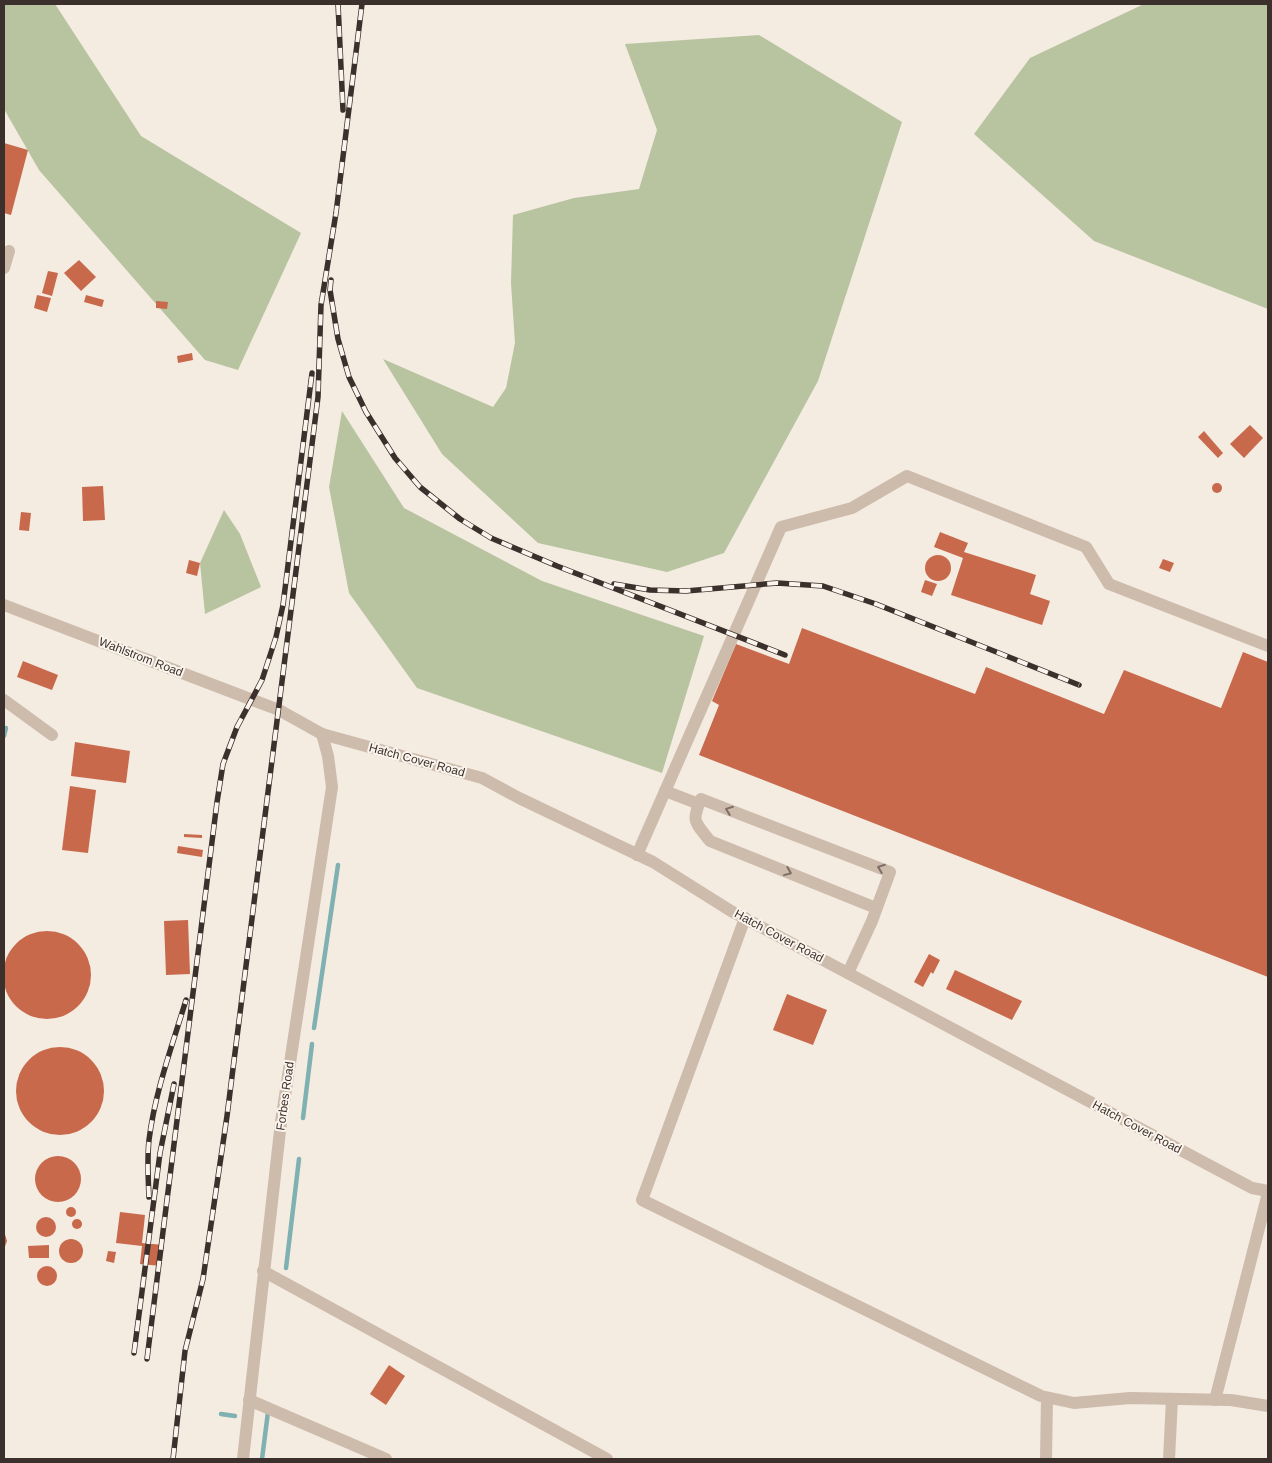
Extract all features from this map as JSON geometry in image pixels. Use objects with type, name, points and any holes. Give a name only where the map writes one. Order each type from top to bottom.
[{"type":"street","points":[[4,268],[9,251]]},
{"type":"street","points":[[637,855],[781,527],[852,508],[907,476],[1086,547],[1109,584],[1268,646]]},
{"type":"street","name":"Wahlstrom Road","points":[[4,605],[279,710]]},
{"type":"street","points":[[4,700],[52,735]]},
{"type":"street","name":"Hatch Cover Road","points":[[279,710],[322,734],[482,778],[518,798],[637,855],[745,918],[1252,1188],[1268,1192]]},
{"type":"street","name":"Forbes Road","points":[[243,1459],[281,1122],[332,787],[328,756],[322,734]]},
{"type":"street","points":[[665,790],[698,804]]},
{"type":"street","points":[[848,973],[872,921],[890,872],[701,799],[694,815],[696,823],[710,841],[876,908]]},
{"type":"street","points":[[745,918],[642,1200],[1047,1398],[1074,1403],[1130,1398],[1230,1400],[1268,1406]]},
{"type":"street","points":[[1215,1400],[1268,1192]]},
{"type":"street","points":[[263,1271],[607,1459]]},
{"type":"street","points":[[1046,1459],[1047,1398]]},
{"type":"street","points":[[1169,1459],[1172,1399]]},
{"type":"street","points":[[249,1400],[386,1459]]},
{"type":"green space","points":[[4,4],[55,4],[141,136],[301,233],[238,370],[205,360],[39,170],[4,109]]},
{"type":"green space","points":[[1144,4],[1268,4],[1268,309],[1094,241],[974,134],[1030,58]]},
{"type":"green space","points":[[759,35],[902,122],[818,381],[724,553],[667,572],[538,543],[442,454],[383,359],[493,407],[506,388],[515,343],[511,283],[513,215],[574,198],[639,189],[657,130],[625,44]]},
{"type":"green space","points":[[342,411],[404,508],[542,581],[704,636],[662,773],[417,688],[349,593],[329,487]]},
{"type":"green space","points":[[224,510],[240,534],[261,587],[205,614],[200,563]]},
{"type":"building","points":[[4,143],[28,150],[11,215],[4,213]]},
{"type":"building","points":[[79,260],[96,277],[81,291],[64,273]]},
{"type":"building","points":[[48,271],[58,273],[52,296],[42,293]]},
{"type":"building","points":[[37,295],[51,298],[47,312],[34,308]]},
{"type":"building","points":[[86,295],[104,300],[102,307],[84,302]]},
{"type":"building","points":[[156,301],[168,302],[167,309],[156,308]]},
{"type":"building","points":[[192,353],[193,360],[178,363],[177,356]]},
{"type":"building","points":[[1250,425],[1263,438],[1244,458],[1230,444]]},
{"type":"building","points":[[1204,431],[1223,453],[1218,458],[1198,437]]},
{"type":"building","points":[[1217,483],[1222,488],[1217,493],[1212,488]]},
{"type":"building","points":[[103,486],[105,520],[83,521],[82,487]]},
{"type":"building","points":[[21,512],[31,513],[29,531],[19,530]]},
{"type":"building","points":[[940,532],[968,543],[964,552],[1036,575],[1030,594],[1050,601],[1042,625],[951,595],[963,558],[934,547]]},
{"type":"building","points":[[938,555],[947,559],[951,568],[947,577],[938,581],[929,577],[925,568],[929,559]]},
{"type":"building","points":[[1163,559],[1174,563],[1170,572],[1159,568]]},
{"type":"building","points":[[189,560],[200,563],[197,576],[186,573]]},
{"type":"building","points":[[925,580],[937,584],[932,596],[921,592]]},
{"type":"building","points":[[802,628],[975,694],[986,667],[1104,714],[1124,670],[1221,708],[1243,652],[1268,662],[1268,977],[699,755],[719,705],[712,701],[736,644],[789,664]]},
{"type":"building","points":[[23,661],[58,675],[52,690],[17,677]]},
{"type":"building","points":[[75,742],[130,751],[126,783],[71,776]]},
{"type":"building","points":[[70,786],[96,790],[88,853],[62,850]]},
{"type":"building","points":[[184,834],[202,835],[202,838],[184,837]]},
{"type":"building","points":[[178,846],[203,850],[202,857],[177,853]]},
{"type":"building","points":[[188,920],[190,974],[166,975],[164,921]]},
{"type":"building","points":[[47,931],[64,934],[78,944],[88,958],[91,975],[88,992],[78,1006],[64,1016],[47,1019],[30,1016],[16,1006],[6,992],[3,975],[6,958],[16,944],[30,934]]},
{"type":"building","points":[[929,954],[940,960],[933,974],[931,972],[923,987],[914,982]]},
{"type":"building","points":[[955,970],[1022,1001],[1012,1020],[946,989]]},
{"type":"building","points":[[787,994],[827,1010],[813,1045],[773,1030]]},
{"type":"building","points":[[60,1047],[77,1050],[91,1060],[101,1074],[104,1091],[101,1108],[91,1122],[77,1132],[60,1135],[43,1132],[29,1122],[19,1108],[16,1091],[19,1074],[29,1060],[43,1050]]},
{"type":"building","points":[[53,1156],[63,1156],[77,1166],[81,1179],[77,1192],[71,1198],[63,1202],[53,1202],[39,1192],[35,1184],[35,1174],[45,1160]]},
{"type":"building","points":[[69,1207],[73,1207],[76,1212],[75,1216],[69,1217],[66,1214],[66,1210]]},
{"type":"building","points":[[120,1212],[145,1215],[142,1243],[164,1245],[161,1266],[140,1264],[142,1246],[116,1243]]},
{"type":"building","points":[[46,1217],[53,1220],[56,1227],[53,1234],[46,1237],[39,1234],[36,1227],[39,1220]]},
{"type":"building","points":[[75,1219],[79,1219],[82,1224],[81,1228],[75,1229],[72,1226],[72,1222]]},
{"type":"building","points":[[4,1231],[7,1241],[4,1249]]},
{"type":"building","points":[[71,1239],[76,1240],[82,1246],[82,1256],[76,1262],[71,1263],[66,1262],[60,1256],[59,1251],[60,1246],[66,1240]]},
{"type":"building","points":[[49,1245],[49,1258],[29,1258],[28,1246]]},
{"type":"building","points":[[108,1251],[116,1252],[114,1263],[106,1261]]},
{"type":"building","points":[[47,1266],[54,1269],[57,1276],[54,1283],[47,1286],[40,1283],[37,1276],[40,1269]]},
{"type":"building","points":[[389,1365],[405,1376],[386,1405],[370,1394]]},
{"type":"waterway","points":[[4,736],[6,728]]},
{"type":"waterway","points":[[314,1028],[338,865]]},
{"type":"waterway","points":[[303,1118],[312,1044]]},
{"type":"waterway","points":[[286,1268],[299,1159]]},
{"type":"waterway","points":[[262,1459],[268,1412]]},
{"type":"waterway","points":[[221,1414],[235,1416]]},
{"type":"railway","points":[[338,4],[343,110]]},
{"type":"railway","points":[[173,1459],[185,1351],[203,1279],[227,1116],[318,397],[321,305],[336,213],[362,4]]},
{"type":"railway","points":[[331,280],[330,290],[338,339],[349,377],[366,412],[395,458],[420,487],[460,519],[491,538],[557,566],[785,655]]},
{"type":"railway","points":[[147,1359],[223,764],[237,727],[262,680],[276,637],[283,605],[312,373]]},
{"type":"railway","points":[[614,584],[650,590],[686,591],[777,583],[823,586],[876,604],[1079,685]]},
{"type":"railway","points":[[149,1197],[148,1154],[155,1104],[186,1000]]},
{"type":"railway","points":[[134,1353],[160,1153],[174,1084]]}]
